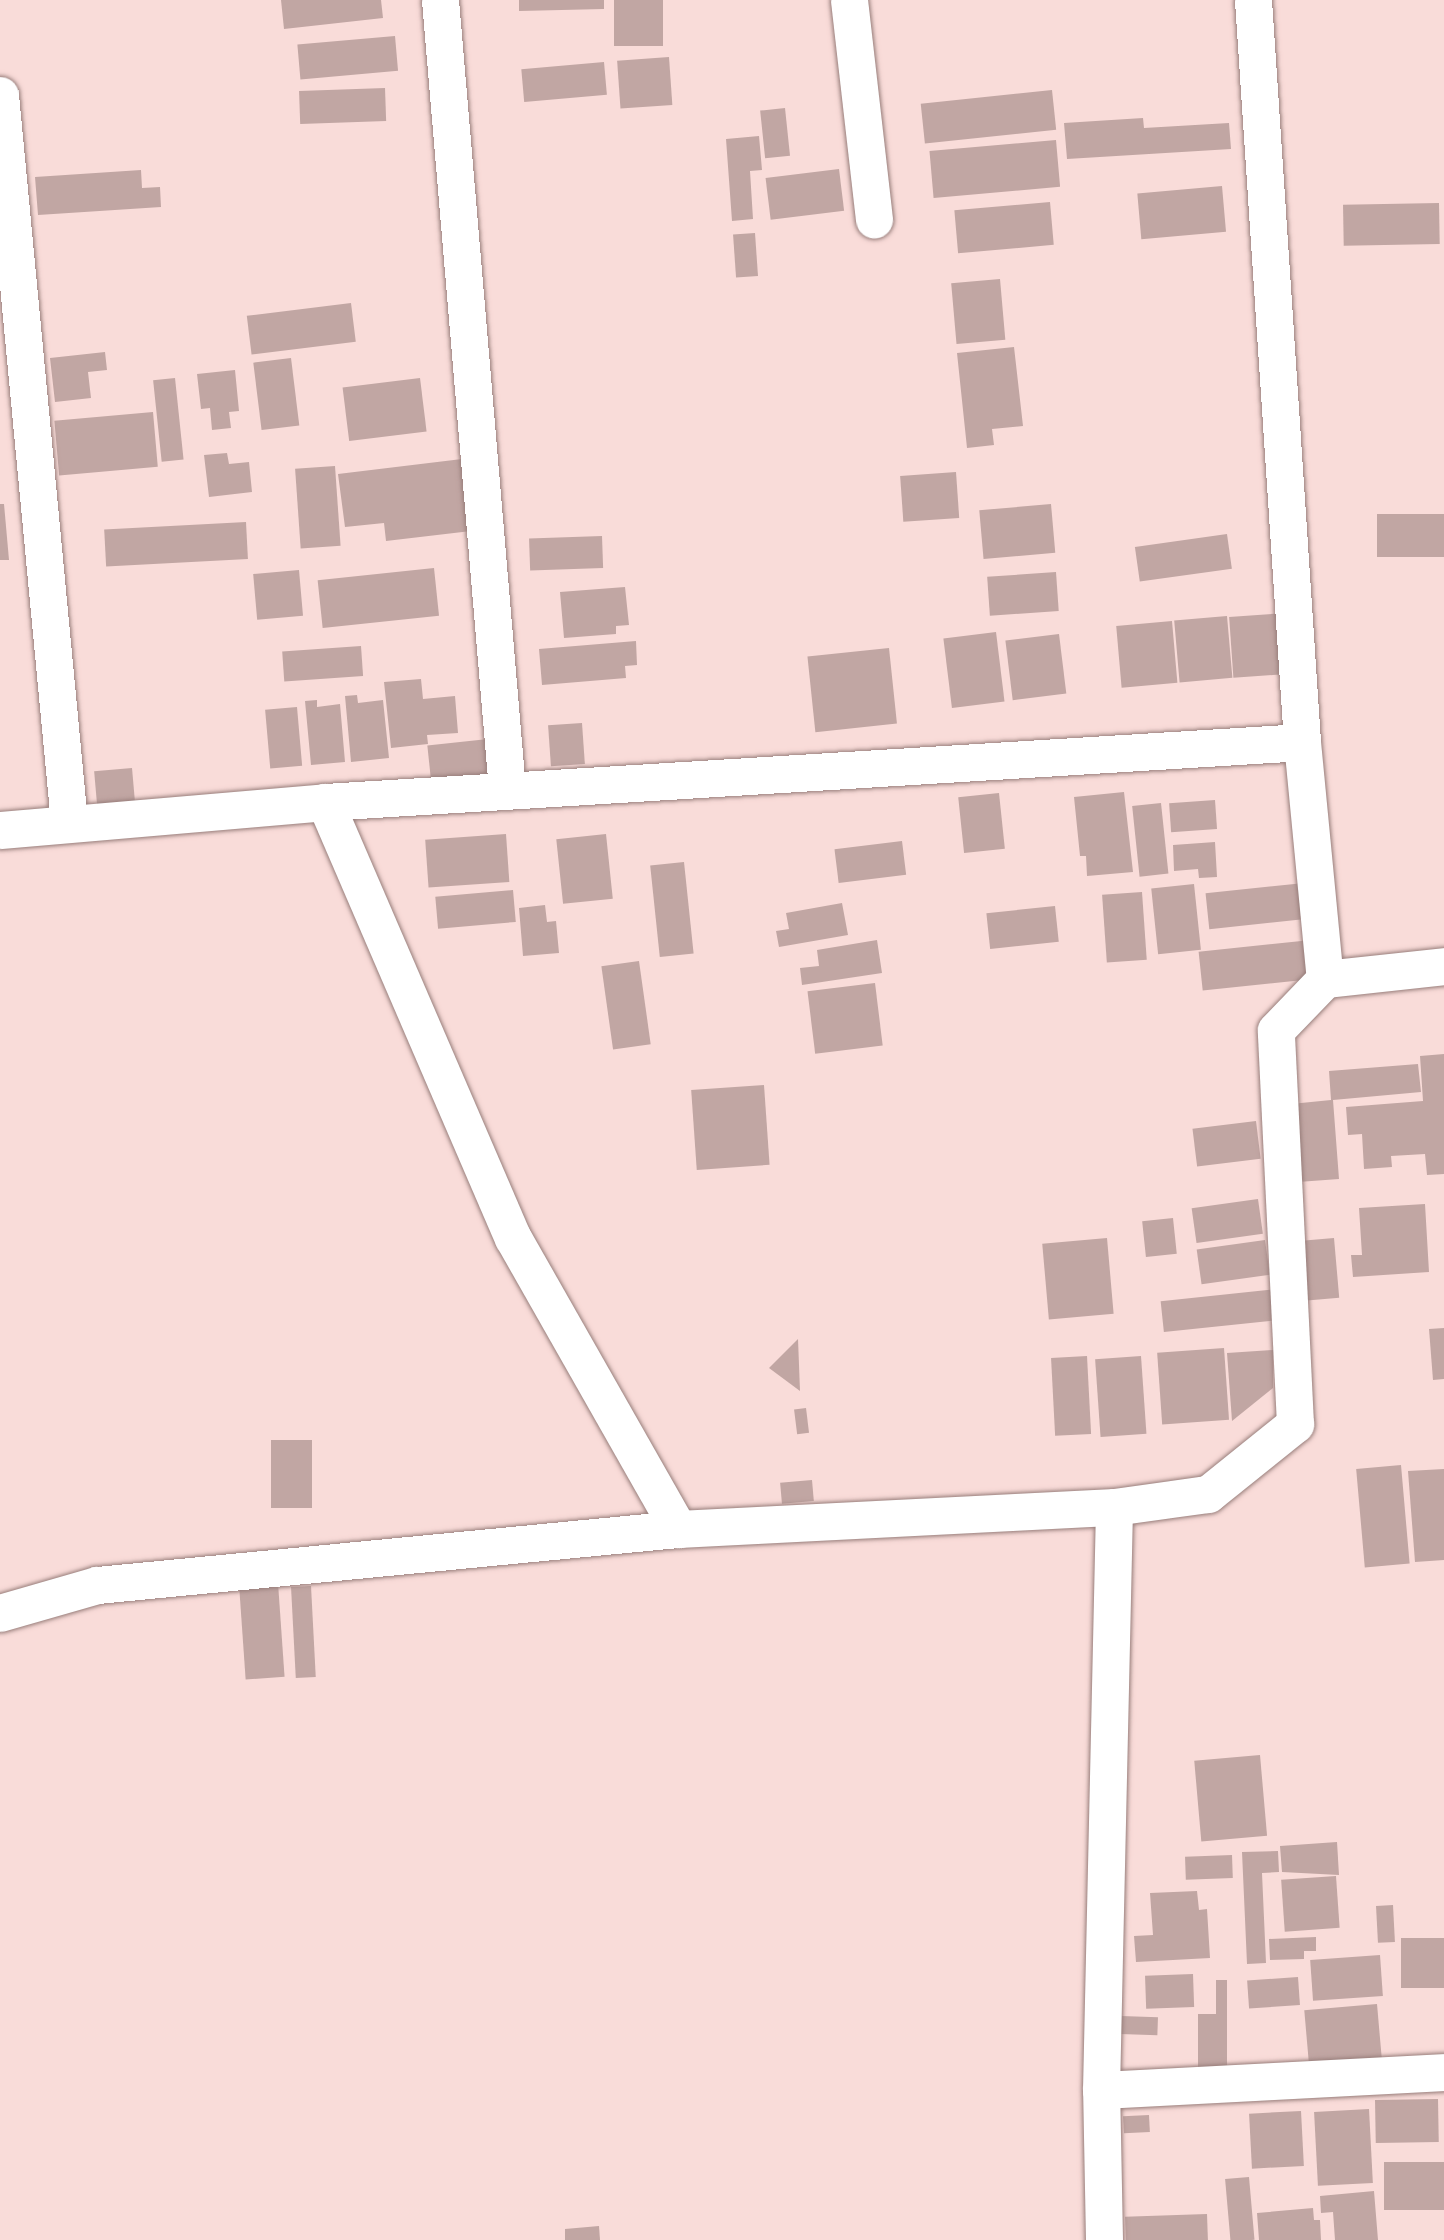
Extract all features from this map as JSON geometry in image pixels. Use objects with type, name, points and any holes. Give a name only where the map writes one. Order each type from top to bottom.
[{"type":"street","points":[[440,0],[507,790]]},
{"type":"street","points":[[849,0],[874,220]]},
{"type":"street","points":[[1253,0],[1302,741],[1325,979]]},
{"type":"street","points":[[0,95],[69,822]]},
{"type":"street","points":[[0,830],[325,802],[1302,741]]},
{"type":"street","points":[[325,802],[513,1238],[678,1529]]},
{"type":"street","points":[[0,1613],[97,1585],[678,1529],[1114,1507],[1208,1494],[1295,1424],[1276,1030],[1325,979],[1444,966]]},
{"type":"street","points":[[1104,2240],[1101,2090],[1114,1507]]},
{"type":"street","points":[[1101,2090],[1444,2072]]},
{"type":"building","points":[[281,0],[381,0],[383,18],[284,29]]},
{"type":"building","points":[[519,0],[604,0],[604,9],[519,11]]},
{"type":"building","points":[[614,0],[663,0],[663,46],[614,46]]},
{"type":"building","points":[[395,36],[398,71],[300,79],[297,45]]},
{"type":"building","points":[[669,57],[672,105],[620,109],[617,61]]},
{"type":"building","points":[[604,62],[607,95],[524,102],[521,69]]},
{"type":"building","points":[[385,88],[386,121],[300,124],[299,91]]},
{"type":"building","points":[[1052,90],[1056,130],[925,144],[921,104]]},
{"type":"building","points":[[785,108],[790,156],[765,158],[760,111]]},
{"type":"building","points":[[1143,118],[1144,128],[1229,123],[1231,149],[1067,159],[1064,123]]},
{"type":"building","points":[[759,136],[762,170],[750,171],[753,219],[732,221],[726,139]]},
{"type":"building","points":[[1056,140],[1060,187],[934,198],[929,151]]},
{"type":"building","points":[[839,169],[844,211],[771,220],[766,178]]},
{"type":"building","points":[[141,170],[142,188],[160,187],[161,207],[38,215],[35,177]]},
{"type":"building","points":[[1222,186],[1226,232],[1141,239],[1137,193]]},
{"type":"building","points":[[1050,202],[1054,245],[958,253],[954,210]]},
{"type":"building","points":[[1439,203],[1440,244],[1344,246],[1343,205]]},
{"type":"building","points":[[755,233],[758,276],[736,277],[733,235]]},
{"type":"building","points":[[1000,279],[1005,340],[957,344],[951,283]]},
{"type":"building","points":[[351,303],[356,342],[252,355],[247,316]]},
{"type":"building","points":[[1014,347],[1023,426],[992,429],[994,445],[967,448],[957,353]]},
{"type":"building","points":[[105,352],[107,370],[88,372],[91,398],[55,402],[50,358]]},
{"type":"building","points":[[291,358],[299,425],[262,430],[253,363]]},
{"type":"building","points":[[235,370],[239,411],[229,412],[231,428],[212,430],[210,408],[201,409],[197,374]]},
{"type":"building","points":[[175,378],[184,460],[162,462],[153,380]]},
{"type":"building","points":[[420,378],[427,432],[349,441],[343,388]]},
{"type":"building","points":[[153,412],[158,467],[59,475],[54,421]]},
{"type":"building","points":[[227,453],[229,464],[249,462],[252,492],[209,497],[204,455]]},
{"type":"building","points":[[462,459],[471,531],[386,541],[384,523],[345,527],[338,474]]},
{"type":"building","points":[[335,466],[341,546],[301,549],[295,469]]},
{"type":"building","points":[[956,472],[959,518],[903,522],[900,476]]},
{"type":"building","points":[[0,504],[4,504],[9,560],[0,560]]},
{"type":"building","points":[[1051,504],[1055,553],[984,559],[979,510]]},
{"type":"building","points":[[1377,514],[1444,514],[1444,557],[1377,557]]},
{"type":"building","points":[[246,522],[248,559],[106,566],[104,529]]},
{"type":"building","points":[[1227,534],[1232,569],[1140,582],[1135,547]]},
{"type":"building","points":[[602,536],[603,568],[530,571],[529,539]]},
{"type":"building","points":[[434,568],[439,616],[323,628],[318,580]]},
{"type":"building","points":[[299,570],[303,616],[257,620],[253,574]]},
{"type":"building","points":[[1056,572],[1059,611],[990,616],[987,577]]},
{"type":"building","points":[[625,587],[629,625],[616,626],[616,634],[564,638],[560,592]]},
{"type":"building","points":[[1285,613],[1289,674],[1233,678],[1229,617]]},
{"type":"building","points":[[1227,616],[1232,678],[1180,682],[1174,621]]},
{"type":"building","points":[[1172,621],[1177,683],[1122,688],[1116,626]]},
{"type":"building","points":[[996,632],[1005,701],[952,708],[943,638]]},
{"type":"building","points":[[1059,634],[1066,694],[1013,700],[1005,641]]},
{"type":"building","points":[[636,641],[637,665],[625,666],[626,678],[542,685],[539,649]]},
{"type":"building","points":[[361,646],[363,676],[284,681],[282,652]]},
{"type":"building","points":[[889,648],[897,724],[815,732],[807,657]]},
{"type":"building","points":[[421,679],[423,699],[455,696],[458,733],[427,735],[428,744],[391,748],[384,682]]},
{"type":"building","points":[[357,695],[358,703],[383,700],[389,758],[351,762],[345,696]]},
{"type":"building","points":[[317,700],[317,707],[340,704],[345,762],[311,765],[305,701]]},
{"type":"building","points":[[297,707],[302,766],[270,769],[265,710]]},
{"type":"building","points":[[582,723],[585,764],[551,766],[548,725]]},
{"type":"building","points":[[488,739],[492,776],[431,782],[427,745]]},
{"type":"building","points":[[132,768],[136,810],[98,813],[94,771]]},
{"type":"building","points":[[1124,792],[1133,872],[1087,876],[1086,856],[1080,856],[1074,797]]},
{"type":"building","points":[[999,793],[1005,849],[964,853],[958,797]]},
{"type":"building","points":[[1215,800],[1217,829],[1171,832],[1169,803]]},
{"type":"building","points":[[1161,803],[1168,874],[1140,877],[1132,806]]},
{"type":"building","points":[[506,834],[509,882],[429,888],[425,840]]},
{"type":"building","points":[[606,834],[613,899],[563,904],[556,839]]},
{"type":"building","points":[[902,841],[906,875],[839,883],[835,849]]},
{"type":"building","points":[[1215,842],[1217,877],[1199,878],[1198,869],[1174,871],[1173,845]]},
{"type":"building","points":[[684,862],[694,953],[660,957],[650,866]]},
{"type":"building","points":[[1304,883],[1308,919],[1209,929],[1206,893]]},
{"type":"building","points":[[1194,884],[1201,950],[1158,954],[1151,888]]},
{"type":"building","points":[[513,890],[516,922],[438,929],[435,897]]},
{"type":"building","points":[[1142,892],[1147,960],[1107,963],[1102,895]]},
{"type":"building","points":[[842,903],[848,935],[779,947],[776,931],[789,929],[786,913]]},
{"type":"building","points":[[545,905],[547,922],[556,921],[559,953],[523,956],[519,908]]},
{"type":"building","points":[[1055,906],[1059,942],[990,949],[986,913]]},
{"type":"building","points":[[877,940],[882,973],[802,985],[800,968],[819,966],[817,950]]},
{"type":"building","points":[[1311,940],[1315,979],[1203,991],[1199,952]]},
{"type":"building","points":[[639,961],[651,1044],[613,1049],[601,966]]},
{"type":"building","points":[[875,983],[883,1046],[815,1054],[808,991]]},
{"type":"building","points":[[1444,1054],[1444,1174],[1427,1175],[1425,1154],[1391,1156],[1392,1167],[1364,1169],[1362,1134],[1348,1135],[1346,1107],[1423,1101],[1420,1056]]},
{"type":"building","points":[[1418,1064],[1421,1092],[1333,1100],[1339,1179],[1298,1182],[1291,1104],[1331,1100],[1329,1071]]},
{"type":"building","points":[[764,1085],[770,1165],[697,1170],[691,1090]]},
{"type":"building","points":[[1256,1121],[1261,1159],[1197,1167],[1192,1129]]},
{"type":"building","points":[[1258,1199],[1263,1234],[1197,1243],[1192,1208]]},
{"type":"building","points":[[1425,1204],[1429,1272],[1353,1277],[1351,1255],[1362,1255],[1359,1208]]},
{"type":"building","points":[[1173,1218],[1177,1254],[1146,1257],[1142,1221]]},
{"type":"building","points":[[1107,1238],[1114,1314],[1049,1319],[1042,1244]]},
{"type":"building","points":[[1334,1238],[1339,1298],[1298,1301],[1293,1242]]},
{"type":"building","points":[[1265,1240],[1270,1275],[1202,1284],[1197,1250]]},
{"type":"building","points":[[1277,1289],[1280,1320],[1164,1332],[1161,1301]]},
{"type":"building","points":[[1444,1328],[1444,1379],[1433,1380],[1429,1329]]},
{"type":"building","points":[[798,1339],[800,1391],[769,1368]]},
{"type":"building","points":[[1224,1348],[1229,1420],[1162,1424],[1157,1353]]},
{"type":"building","points":[[1273,1350],[1273,1388],[1232,1421],[1227,1353]]},
{"type":"building","points":[[1087,1356],[1091,1434],[1055,1436],[1051,1358]]},
{"type":"building","points":[[1141,1356],[1146,1434],[1101,1437],[1095,1359]]},
{"type":"building","points":[[806,1408],[809,1433],[797,1434],[794,1409]]},
{"type":"building","points":[[271,1440],[312,1440],[312,1508],[271,1508]]},
{"type":"building","points":[[1401,1465],[1410,1564],[1365,1568],[1356,1469]]},
{"type":"building","points":[[1444,1469],[1444,1560],[1415,1562],[1408,1471]]},
{"type":"building","points":[[812,1480],[814,1501],[782,1504],[780,1483]]},
{"type":"building","points":[[278,1583],[285,1677],[246,1679],[239,1586]]},
{"type":"building","points":[[311,1586],[316,1677],[296,1678],[291,1587]]},
{"type":"building","points":[[1260,1755],[1267,1836],[1201,1841],[1194,1761]]},
{"type":"building","points":[[1337,1842],[1339,1875],[1282,1872],[1280,1846]]},
{"type":"building","points":[[1278,1851],[1279,1872],[1262,1873],[1266,1963],[1247,1964],[1242,1852]]},
{"type":"building","points":[[1232,1855],[1233,1878],[1186,1880],[1185,1857]]},
{"type":"building","points":[[1336,1876],[1340,1928],[1285,1932],[1281,1880]]},
{"type":"building","points":[[1197,1891],[1199,1910],[1207,1909],[1210,1958],[1136,1962],[1134,1936],[1153,1935],[1150,1893]]},
{"type":"building","points":[[1393,1905],[1395,1942],[1378,1943],[1376,1906]]},
{"type":"building","points":[[1316,1937],[1316,1951],[1304,1951],[1304,1959],[1270,1960],[1269,1939]]},
{"type":"building","points":[[1401,1938],[1444,1938],[1444,1988],[1401,1988]]},
{"type":"building","points":[[1380,1955],[1383,1996],[1313,2001],[1310,1960]]},
{"type":"building","points":[[1193,1974],[1194,2007],[1146,2009],[1145,1976]]},
{"type":"building","points":[[1298,1977],[1300,2005],[1249,2008],[1247,1981]]},
{"type":"building","points":[[1216,1980],[1227,1980],[1227,2068],[1198,2068],[1198,2014],[1216,2014]]},
{"type":"building","points":[[1377,2004],[1382,2063],[1309,2069],[1304,2010]]},
{"type":"building","points":[[1121,2016],[1158,2017],[1157,2035],[1120,2034]]},
{"type":"building","points":[[1438,2099],[1439,2142],[1376,2143],[1375,2100]]},
{"type":"building","points":[[1369,2109],[1373,2183],[1318,2186],[1314,2112]]},
{"type":"building","points":[[1301,2111],[1304,2166],[1252,2169],[1249,2114]]},
{"type":"building","points":[[1149,2115],[1150,2132],[1124,2133],[1123,2116]]},
{"type":"building","points":[[1384,2162],[1444,2162],[1444,2210],[1384,2210]]},
{"type":"building","points":[[1249,2177],[1254,2240],[1230,2240],[1225,2179]]},
{"type":"building","points":[[1374,2191],[1378,2240],[1335,2240],[1333,2212],[1321,2213],[1320,2196]]},
{"type":"building","points":[[1313,2208],[1314,2220],[1320,2220],[1321,2240],[1259,2240],[1257,2213]]},
{"type":"building","points":[[1207,2214],[1208,2240],[1126,2240],[1125,2217]]},
{"type":"building","points":[[599,2226],[600,2240],[565,2240],[565,2229]]}]
